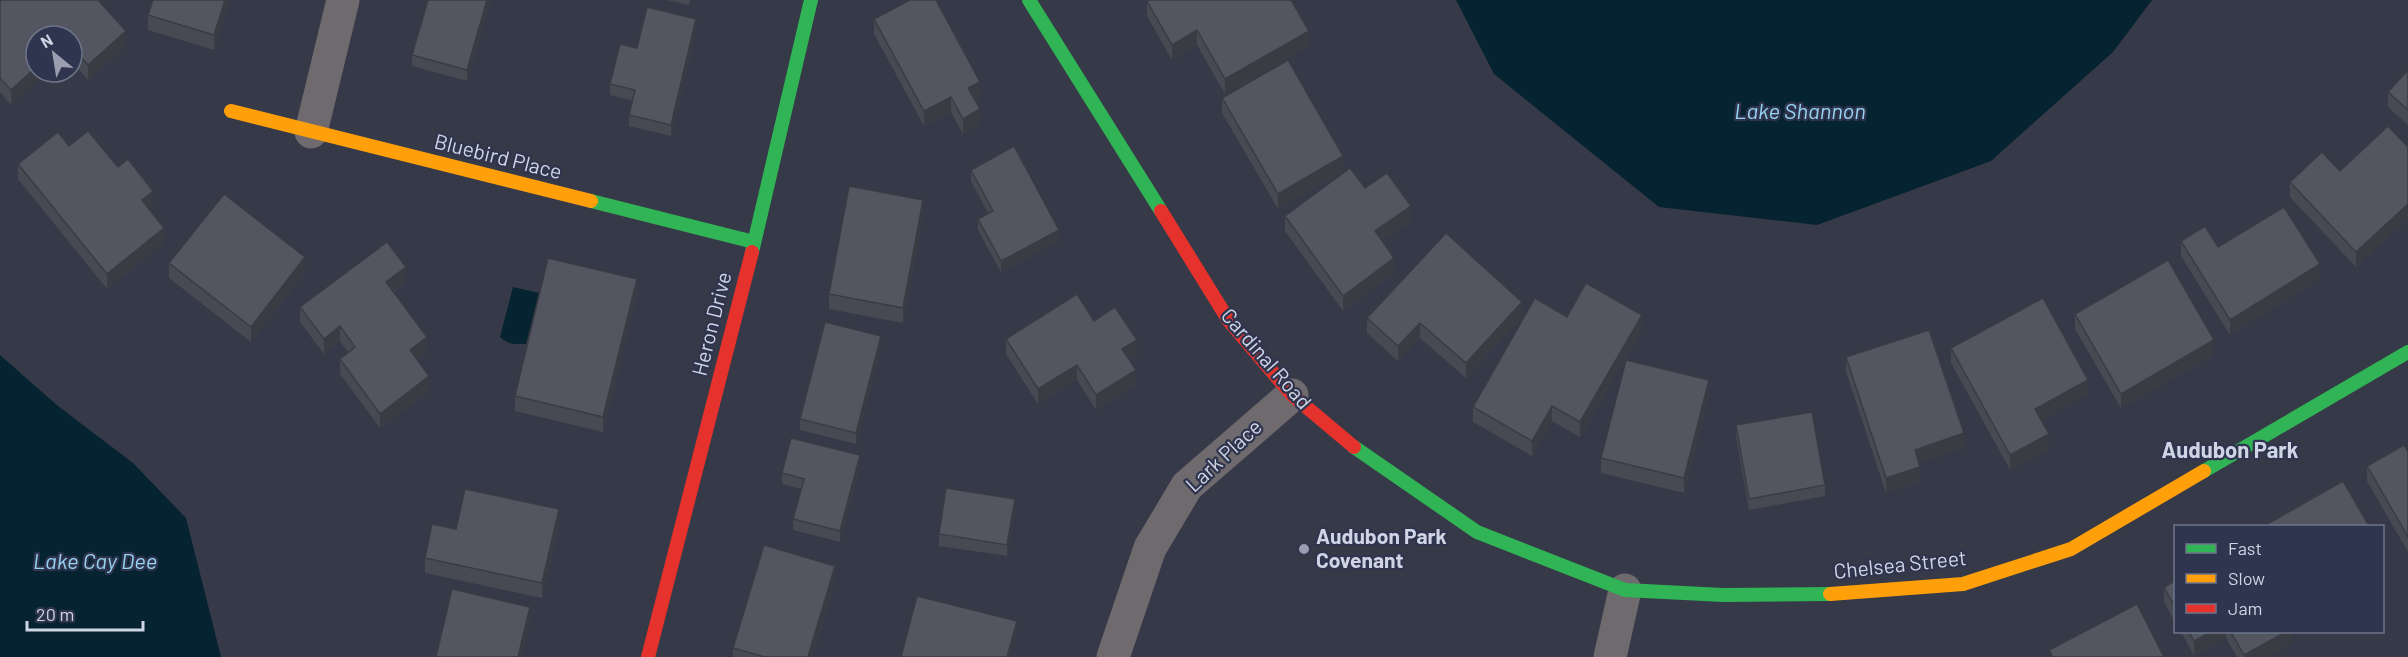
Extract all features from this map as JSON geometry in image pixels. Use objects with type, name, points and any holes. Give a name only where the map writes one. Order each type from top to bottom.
[{"type":"street","points":[[311,132],[343,0]]},
{"type":"street","name":"Heron Drive","points":[[648,657],[754,242],[811,0]]},
{"type":"street","name":"Cardinal Road","points":[[1029,0],[1229,321],[1292,395],[1342,439],[1477,532],[1625,590]]},
{"type":"street","name":"Bluebird Place","points":[[231,111],[754,242]]},
{"type":"street","name":"Chelsea Street","points":[[1625,590],[1723,595],[1840,594],[1963,584],[2071,549],[2408,352]]},
{"type":"street","name":"Lark Place","points":[[1113,657],[1150,548],[1187,486],[1292,395]]},
{"type":"street","points":[[1610,657],[1625,590]]},
{"type":"water","name":"Lake Shannon","points":[[1456,0],[2152,0],[2113,52],[1991,161],[1817,225],[1659,207],[1494,74]]},
{"type":"water","points":[[513,287],[539,293],[526,344],[512,344],[500,337]]},
{"type":"water","name":"Lake Cay Dee","points":[[0,355],[58,406],[133,463],[186,518],[221,657],[0,657]]},
{"type":"building","points":[[0,0],[98,0],[126,31],[88,65],[84,60],[84,24],[24,24],[24,78],[11,90],[0,78]]},
{"type":"building","points":[[153,0],[225,0],[214,35],[148,15]]},
{"type":"building","points":[[428,0],[487,0],[467,70],[412,55]]},
{"type":"building","points":[[910,0],[936,0],[980,82],[968,88],[980,109],[963,119],[951,97],[924,111],[874,19]]},
{"type":"building","points":[[1291,0],[1309,31],[1225,79],[1197,30],[1172,45],[1147,1]]},
{"type":"building","points":[[647,7],[696,19],[671,125],[629,115],[635,90],[610,84],[620,44],[637,48]]},
{"type":"building","points":[[1288,60],[1343,156],[1278,194],[1222,98]]},
{"type":"building","points":[[2408,70],[2408,110],[2388,92]]},
{"type":"building","points":[[2388,126],[2408,147],[2408,204],[2356,252],[2290,182],[2322,152],[2340,171]]},
{"type":"building","points":[[88,131],[118,167],[128,159],[153,191],[142,200],[164,228],[107,274],[18,164],[58,132],[69,146]]},
{"type":"building","points":[[1014,146],[1059,230],[1001,261],[978,219],[993,211],[971,170]]},
{"type":"building","points":[[1350,168],[1365,188],[1387,173],[1411,206],[1375,231],[1394,258],[1343,296],[1285,216]]},
{"type":"building","points":[[849,186],[923,200],[903,308],[829,294]]},
{"type":"building","points":[[224,194],[305,257],[251,327],[169,263]]},
{"type":"building","points":[[2284,207],[2320,264],[2230,320],[2181,241],[2205,226],[2218,247]]},
{"type":"building","points":[[1446,233],[1522,302],[1466,363],[1420,323],[1398,346],[1367,318]]},
{"type":"building","points":[[387,242],[406,267],[386,282],[427,337],[410,350],[429,376],[380,414],[340,359],[355,347],[340,326],[324,339],[300,307]]},
{"type":"building","points":[[548,258],[637,279],[603,417],[515,396]]},
{"type":"building","points":[[2168,260],[2214,340],[2121,394],[2075,314]]},
{"type":"building","points":[[1586,283],[1642,315],[1580,422],[1552,406],[1532,441],[1473,407],[1535,298],[1567,317]]},
{"type":"building","points":[[1077,294],[1094,321],[1115,307],[1137,340],[1122,349],[1136,370],[1096,395],[1077,365],[1038,389],[1006,339]]},
{"type":"building","points":[[2043,298],[2088,380],[2035,409],[2049,434],[2010,455],[1951,348]]},
{"type":"building","points":[[825,322],[881,336],[856,433],[800,419]]},
{"type":"building","points":[[1929,330],[1964,433],[1915,450],[1920,467],[1886,478],[1846,357]]},
{"type":"building","points":[[1626,360],[1709,380],[1684,478],[1601,458]]},
{"type":"building","points":[[1812,412],[1825,485],[1749,499],[1736,425]]},
{"type":"building","points":[[791,438],[860,455],[840,531],[793,519],[804,479],[782,473]]},
{"type":"building","points":[[2404,445],[2408,452],[2408,537],[2367,466]]},
{"type":"building","points":[[2343,481],[2368,525],[2266,525]]},
{"type":"building","points":[[946,488],[1015,499],[1007,545],[939,534]]},
{"type":"building","points":[[465,489],[559,509],[542,583],[425,558],[432,524],[456,529]]},
{"type":"building","points":[[764,545],[835,566],[808,657],[765,657],[733,648]]},
{"type":"building","points":[[2174,582],[2174,605],[2164,587]]},
{"type":"building","points":[[452,589],[530,607],[518,657],[436,657]]},
{"type":"building","points":[[917,596],[1017,621],[1007,657],[901,657]]},
{"type":"building","points":[[2137,604],[2164,657],[2053,657],[2049,650]]},
{"type":"building","points":[[2190,633],[2209,633],[2194,641]]},
{"type":"building","points":[[2232,633],[2284,633],[2244,655]]},
{"type":"traffic: fast","points":[[752,252],[811,0]]},
{"type":"traffic: fast","points":[[1029,0],[1161,211]]},
{"type":"traffic: fast","points":[[591,201],[754,242]]},
{"type":"traffic: fast","points":[[2204,471],[2408,352]]},
{"type":"traffic: fast","points":[[1354,447],[1477,532],[1625,590],[1723,595],[1830,594]]},
{"type":"traffic: slow","points":[[231,111],[591,201]]},
{"type":"traffic: slow","points":[[1830,594],[1963,584],[2071,549],[2204,471]]},
{"type":"traffic: jam","points":[[1161,211],[1229,321],[1292,395],[1354,447]]},
{"type":"traffic: jam","points":[[648,657],[752,252]]},
{"type":"place","name":"Audubon Park Covenant","points":[[1304,549]]},
{"type":"district","name":"Audubon Park","points":[[2230,450]]}]
